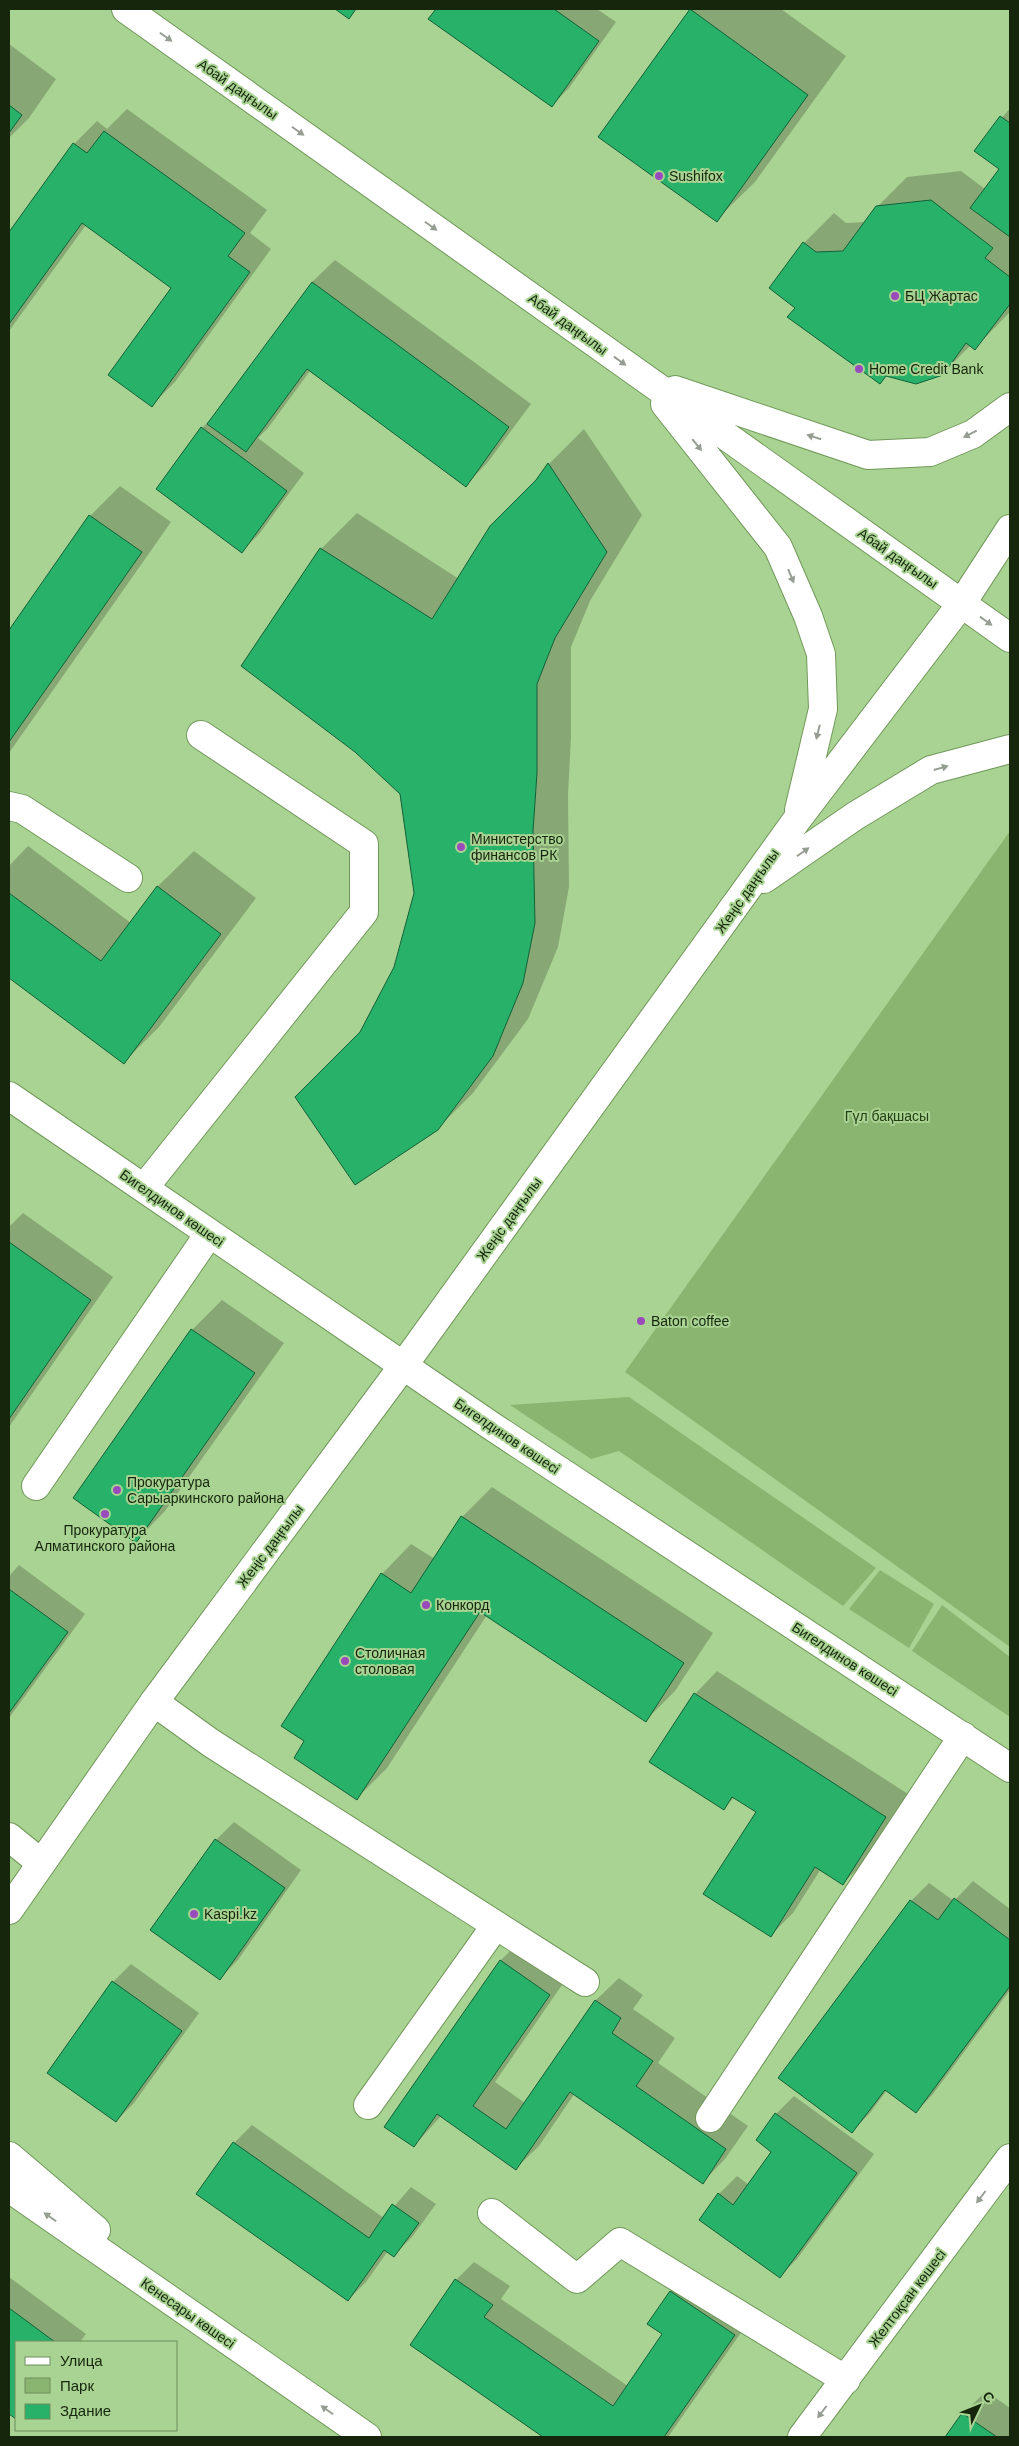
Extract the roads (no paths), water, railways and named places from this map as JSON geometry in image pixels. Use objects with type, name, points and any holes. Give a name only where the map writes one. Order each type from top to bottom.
[{"type":"main road","name":"Абай даңғылы","points":[[126,9],[1010,638]]},
{"type":"main road","points":[[645,380],[868,455],[930,452],[973,434],[1010,407]]},
{"type":"main road","points":[[645,380],[778,547],[808,616],[821,654],[824,709],[796,821]]},
{"type":"main road","name":"Жеңіс даңғылы","points":[[9,1910],[154,1702],[404,1366],[796,821],[962,603],[1010,529]]},
{"type":"main road","points":[[144,1188],[364,912],[364,844],[200,734]]},
{"type":"main road","points":[[748,890],[855,816],[931,770],[1010,749]]},
{"type":"main road","points":[[9,806],[22,809],[128,878]]},
{"type":"main road","name":"Бигелдинов көшесі","points":[[10,1098],[404,1366],[1010,1768]]},
{"type":"main road","points":[[36,1486],[209,1234]]},
{"type":"main road","points":[[154,1702],[211,1743],[585,1982]]},
{"type":"main road","points":[[710,2118],[962,1736]]},
{"type":"main road","points":[[9,1837],[41,1863]]},
{"type":"main road","points":[[368,2105],[496,1925]]},
{"type":"main road","points":[[9,2156],[103,2236],[159,2293]]},
{"type":"main road","name":"Желтоқсан көшесі","points":[[802,2437],[1010,2158]]},
{"type":"main road","name":"Кенесары көшесі","points":[[9,2188],[367,2437]]},
{"type":"main road","points":[[492,2213],[577,2280],[620,2242],[846,2380]]},
{"type":"place","name":"Sushifox","points":[[659,176]]},
{"type":"place","name":"БЦ Жартас","points":[[895,296]]},
{"type":"place","name":"Home Credit Bank","points":[[859,369]]},
{"type":"place","name":"Министерство финансов РК","points":[[461,847]]},
{"type":"place","name":"Baton coffee","points":[[641,1321]]},
{"type":"place","name":"Прокуратура Сарыаркинского района","points":[[117,1490]]},
{"type":"place","name":"Прокуратура Алматинского района","points":[[105,1514]]},
{"type":"place","name":"Конкорд","points":[[426,1605]]},
{"type":"place","name":"Столичная столовая","points":[[345,1661]]},
{"type":"place","name":"Kaspi.kz","points":[[194,1914]]},
{"type":"park label","name":"Гүл бақшасы","points":[[887,1116]]}]
